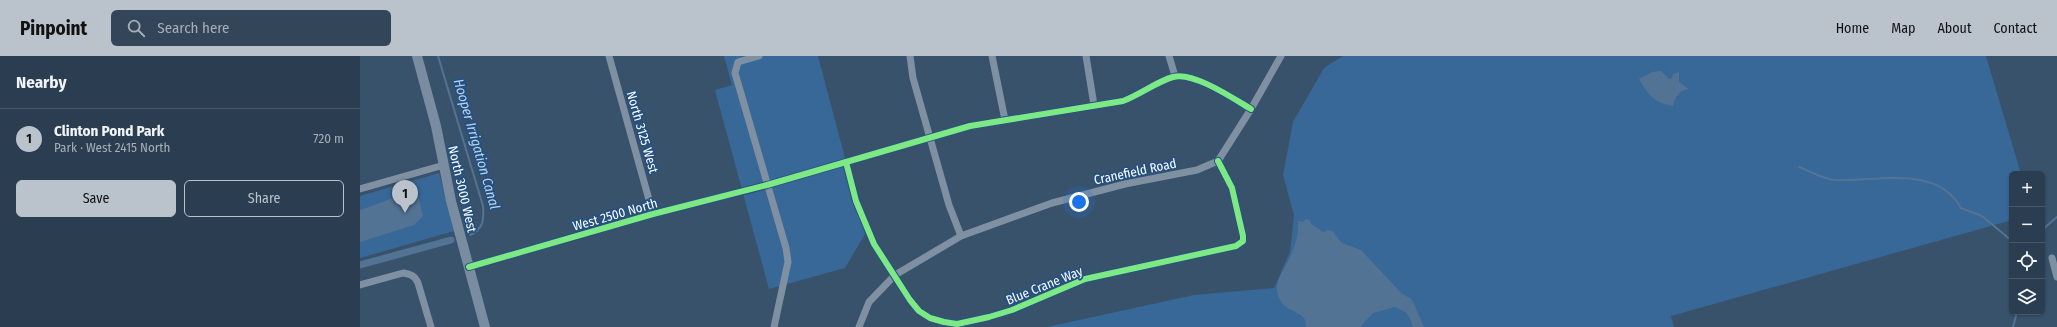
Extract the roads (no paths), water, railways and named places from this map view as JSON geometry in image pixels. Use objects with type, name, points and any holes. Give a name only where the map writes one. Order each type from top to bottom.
[{"type":"main road","name":"North 3000 West","points":[[417,56],[436,126],[451,202],[486,327]]},
{"type":"street","name":"North 3125 West","points":[[609,56],[653,214]]},
{"type":"street","points":[[759,56],[738,62],[735,73],[786,248],[788,262],[774,327]]},
{"type":"street","points":[[910,56],[913,78],[949,205],[961,236]]},
{"type":"street","points":[[992,56],[1005,120]]},
{"type":"street","points":[[1086,56],[1094,105]]},
{"type":"street","points":[[1169,56],[1175,76],[1192,78],[1204,83],[1251,109]]},
{"type":"street","points":[[1218,161],[1251,109],[1281,56]]},
{"type":"street","name":"West 2500 North","points":[[469,267],[653,214],[767,185],[970,126],[1123,101],[1140,95],[1175,76]]},
{"type":"street","name":"Cranefield Road","points":[[859,327],[869,302],[894,275],[961,236],[1052,203],[1125,184],[1197,170],[1218,161]]},
{"type":"street","name":"Blue Crane Way","points":[[846,162],[856,201],[874,244],[894,275],[919,311],[930,318],[956,324],[1012,310],[1085,280],[1232,248],[1243,241],[1232,188],[1218,161]]},
{"type":"street","points":[[360,189],[444,165]]},
{"type":"street","points":[[2052,258],[2057,277]]},
{"type":"street","points":[[360,285],[403,273],[415,277],[431,327]]},
{"type":"waterway","name":"Hooper Irrigation Canal","points":[[438,56],[483,206],[481,227],[475,233],[470,235]]},
{"type":"waterway","points":[[1799,167],[1831,180],[1905,178],[1922,180],[1937,185],[1950,194],[1961,208],[1982,216],[2009,238]]},
{"type":"waterway","points":[[2045,227],[2057,217]]},
{"type":"waterway","name":"Hooper Irrigation Canal","points":[[360,265],[451,240]]},
{"type":"waterway","points":[[2013,327],[2016,315]]},
{"type":"place","name":"Clinton Pond Park","points":[[405,213]]}]
